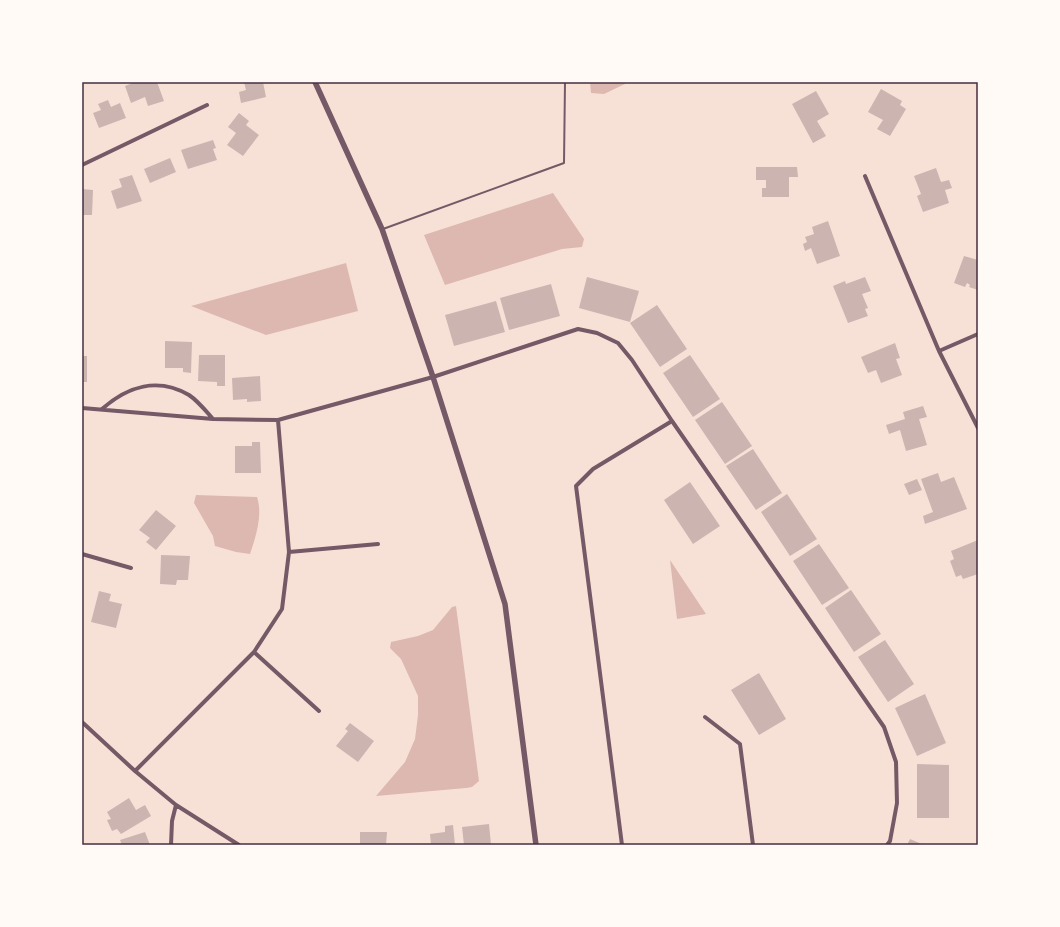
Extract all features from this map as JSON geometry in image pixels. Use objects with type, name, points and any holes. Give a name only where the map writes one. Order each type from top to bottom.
[{"type":"street","points":[[315,82],[382,229],[433,378],[505,604],[536,845]]},
{"type":"street","points":[[82,165],[207,105]]},
{"type":"street","points":[[865,176],[939,351],[978,428]]},
{"type":"street","points":[[82,408],[214,419],[278,420],[433,378],[578,329],[597,333],[618,343],[632,360],[672,421],[884,727],[896,762],[897,803],[890,841],[887,845]]},
{"type":"street","points":[[939,351],[978,334]]},
{"type":"street","points":[[102,409],[114,398],[131,389],[149,385],[171,388],[190,396],[214,419]]},
{"type":"street","points":[[135,771],[254,652],[282,609],[289,552],[278,420]]},
{"type":"street","points":[[622,845],[576,486],[593,469],[672,421]]},
{"type":"street","points":[[289,552],[378,544]]},
{"type":"street","points":[[82,554],[131,568]]},
{"type":"street","points":[[254,652],[319,711]]},
{"type":"street","points":[[705,717],[740,744],[752,845]]},
{"type":"street","points":[[82,722],[135,771],[176,805],[239,845]]},
{"type":"street","points":[[171,845],[172,821],[176,805]]},
{"type":"lane","points":[[382,229],[564,163],[565,82]]},
{"type":"shaded area","points":[[590,82],[629,82],[604,94],[591,93]]},
{"type":"shaded area","points":[[553,193],[584,239],[582,247],[562,249],[445,285],[424,235]]},
{"type":"shaded area","points":[[346,263],[358,311],[266,335],[191,306]]},
{"type":"shaded area","points":[[196,495],[257,497],[259,504],[259,518],[250,554],[215,546],[213,536],[194,503]]},
{"type":"shaded area","points":[[670,560],[706,614],[677,619]]},
{"type":"shaded area","points":[[456,606],[479,781],[472,787],[466,788],[376,796],[405,762],[415,739],[418,715],[418,696],[401,659],[390,648],[391,642],[418,636],[433,630],[452,607]]},
{"type":"building","points":[[135,82],[157,82],[164,101],[148,106],[145,97],[131,103],[125,86]]},
{"type":"building","points":[[244,82],[263,82],[266,97],[241,103],[239,92],[246,90]]},
{"type":"building","points":[[881,89],[902,101],[900,105],[906,109],[890,136],[877,129],[883,120],[868,112]]},
{"type":"building","points":[[816,91],[829,114],[817,121],[826,136],[813,143],[792,104]]},
{"type":"building","points":[[108,100],[111,107],[120,103],[126,118],[99,128],[93,113],[101,110],[98,104]]},
{"type":"building","points":[[239,113],[249,121],[246,125],[259,135],[243,156],[227,145],[236,133],[228,127]]},
{"type":"building","points":[[213,140],[216,148],[213,149],[217,160],[188,169],[181,150]]},
{"type":"building","points":[[170,158],[176,172],[150,183],[144,169]]},
{"type":"building","points":[[756,167],[797,167],[798,177],[789,177],[789,197],[762,197],[762,188],[766,188],[766,180],[756,180]]},
{"type":"building","points":[[936,168],[941,182],[949,180],[952,188],[945,190],[949,203],[923,212],[917,196],[921,194],[914,176]]},
{"type":"building","points":[[132,175],[142,201],[117,209],[111,191],[122,187],[119,179]]},
{"type":"building","points":[[82,189],[93,190],[92,215],[82,215]]},
{"type":"building","points":[[828,221],[840,256],[817,264],[811,248],[805,251],[803,244],[807,242],[805,237],[814,234],[812,227]]},
{"type":"building","points":[[964,256],[978,260],[978,290],[969,287],[970,285],[967,283],[965,287],[954,283]]},
{"type":"building","points":[[587,277],[639,291],[630,322],[579,308]]},
{"type":"building","points":[[865,277],[871,291],[862,294],[868,308],[865,309],[868,316],[848,323],[833,286],[845,281],[846,284]]},
{"type":"building","points":[[551,284],[560,316],[509,330],[500,298]]},
{"type":"building","points":[[496,301],[505,332],[454,346],[445,315]]},
{"type":"building","points":[[657,305],[687,349],[660,367],[630,323]]},
{"type":"building","points":[[165,341],[192,342],[191,373],[183,372],[183,368],[165,368]]},
{"type":"building","points":[[895,343],[900,358],[896,359],[902,375],[881,383],[876,370],[868,373],[861,357]]},
{"type":"building","points":[[199,355],[225,355],[225,386],[217,386],[217,382],[198,381]]},
{"type":"building","points":[[690,355],[720,399],[693,417],[663,373]]},
{"type":"building","points":[[82,356],[87,356],[87,382],[82,382]]},
{"type":"building","points":[[260,376],[261,401],[247,402],[247,399],[233,400],[232,378]]},
{"type":"building","points":[[722,402],[752,446],[725,464],[695,420]]},
{"type":"building","points":[[923,406],[927,417],[919,419],[927,445],[906,451],[900,430],[889,434],[886,425],[905,419],[903,412]]},
{"type":"building","points":[[252,442],[260,442],[261,473],[235,473],[235,446],[252,446]]},
{"type":"building","points":[[753,449],[782,493],[756,510],[726,466]]},
{"type":"building","points":[[938,473],[941,482],[954,477],[967,509],[925,524],[923,516],[933,512],[921,479]]},
{"type":"building","points":[[917,479],[922,490],[909,495],[904,484]]},
{"type":"building","points":[[690,482],[720,526],[693,544],[664,500]]},
{"type":"building","points":[[787,494],[817,539],[790,556],[761,512]]},
{"type":"building","points":[[156,510],[176,526],[156,550],[146,542],[150,538],[139,530]]},
{"type":"building","points":[[978,540],[978,574],[963,579],[961,575],[956,577],[950,561],[954,559],[951,551]]},
{"type":"building","points":[[819,544],[849,588],[822,605],[793,561]]},
{"type":"building","points":[[161,555],[190,556],[188,580],[177,580],[176,585],[160,584]]},
{"type":"building","points":[[851,590],[881,634],[854,652],[825,608]]},
{"type":"building","points":[[99,591],[111,594],[109,601],[122,604],[116,628],[91,622]]},
{"type":"building","points":[[885,640],[914,684],[888,702],[858,657]]},
{"type":"building","points":[[759,673],[786,719],[759,735],[731,690]]},
{"type":"building","points":[[925,694],[946,743],[917,756],[895,708]]},
{"type":"building","points":[[350,723],[374,741],[358,762],[336,746],[348,731],[345,729]]},
{"type":"building","points":[[917,764],[949,765],[949,818],[917,818]]},
{"type":"building","points":[[129,798],[136,810],[145,805],[151,816],[121,834],[117,829],[112,831],[107,820],[111,819],[107,812]]},
{"type":"building","points":[[489,824],[491,845],[464,845],[462,827]]},
{"type":"building","points":[[453,825],[455,845],[431,845],[430,834],[445,832],[445,826]]},
{"type":"building","points":[[145,832],[150,845],[122,845],[120,840]]},
{"type":"building","points":[[360,832],[387,832],[386,845],[360,845]]},
{"type":"building","points":[[910,839],[924,845],[907,845]]}]
